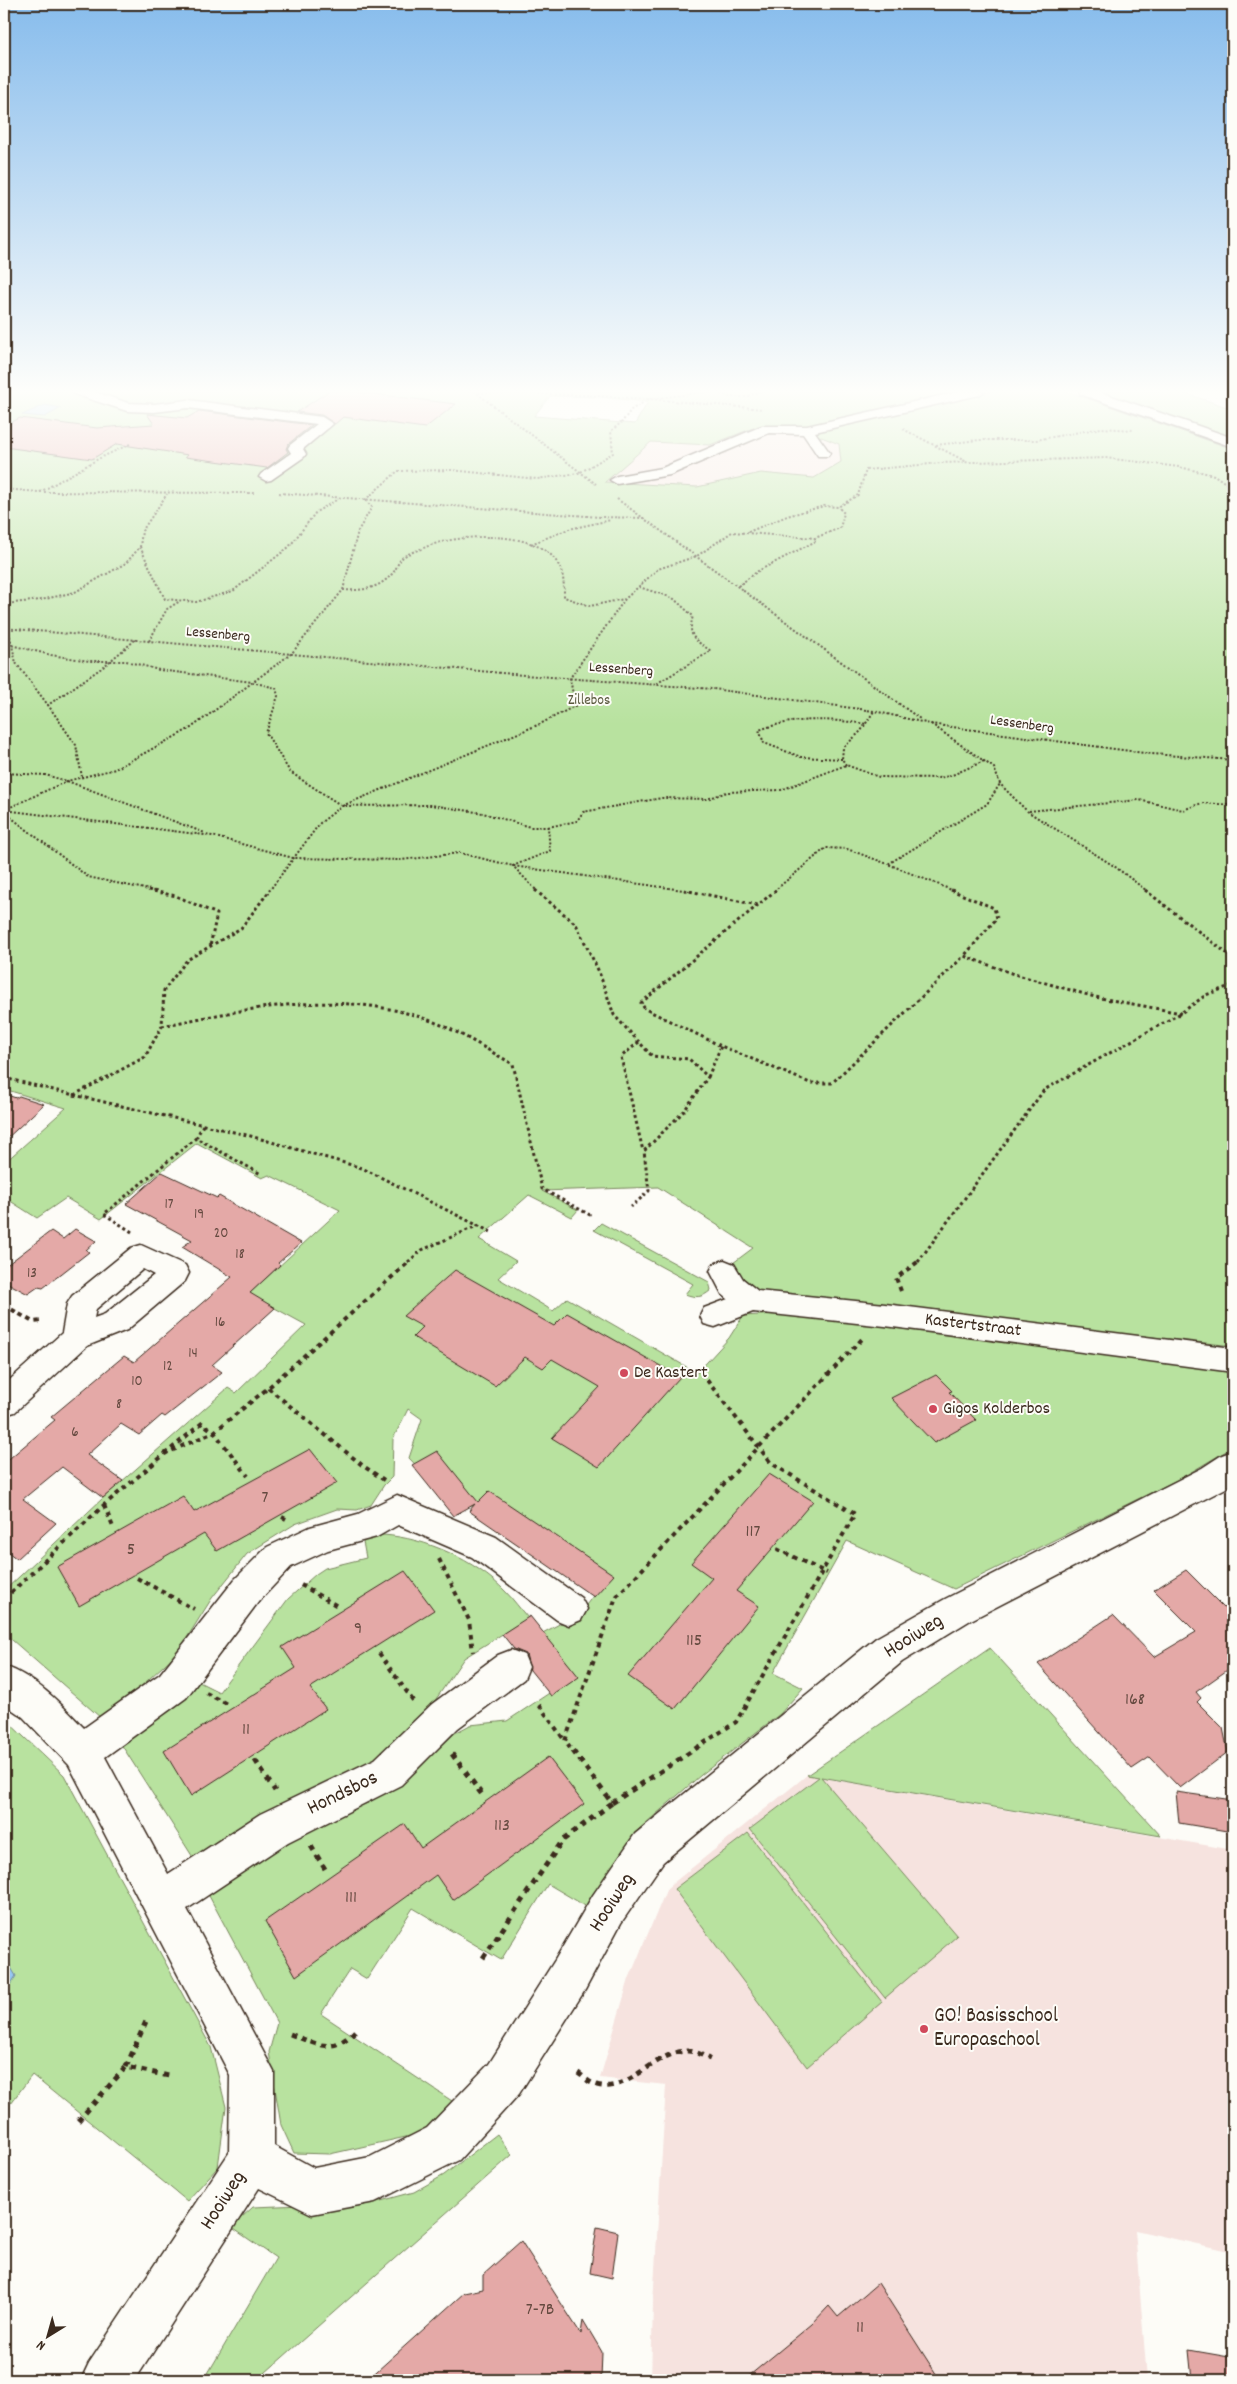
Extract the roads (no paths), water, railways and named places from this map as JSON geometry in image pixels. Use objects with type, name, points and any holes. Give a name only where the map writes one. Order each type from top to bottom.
[{"type":"street","points":[[724,1270],[732,1286],[752,1301]]},
{"type":"street","name":"Kastertstraat","points":[[715,1316],[752,1301],[898,1317],[1233,1360]]},
{"type":"street","points":[[4,1404],[76,1338]]},
{"type":"street","name":"Hooiweg","points":[[106,2380],[251,2160],[312,2191],[375,2179],[443,2144],[504,2079],[570,1975],[607,1909],[649,1848],[889,1650],[958,1610],[1214,1478],[1233,1464]]},
{"type":"street","points":[[82,1752],[173,1686],[248,1590],[279,1557],[322,1537],[365,1527],[391,1494],[433,1527],[484,1547],[569,1608]]},
{"type":"street","name":"Hondsbos","points":[[162,1902],[274,1828],[388,1772],[445,1716],[511,1667]]},
{"type":"street","points":[[4,1684],[36,1705],[82,1752],[252,2072],[251,2160]]},
{"type":"water","points":[[4,1956],[16,1976],[4,1994]]},
{"type":"place","name":"De Kastert","points":[[624,1373]]},
{"type":"place","name":"Gigos Kolderbos","points":[[933,1409]]},
{"type":"place","name":"GO! Basisschool Europaschool","points":[[924,2029]]},
{"type":"park label","name":"Zillebos","points":[[589,701]]}]
